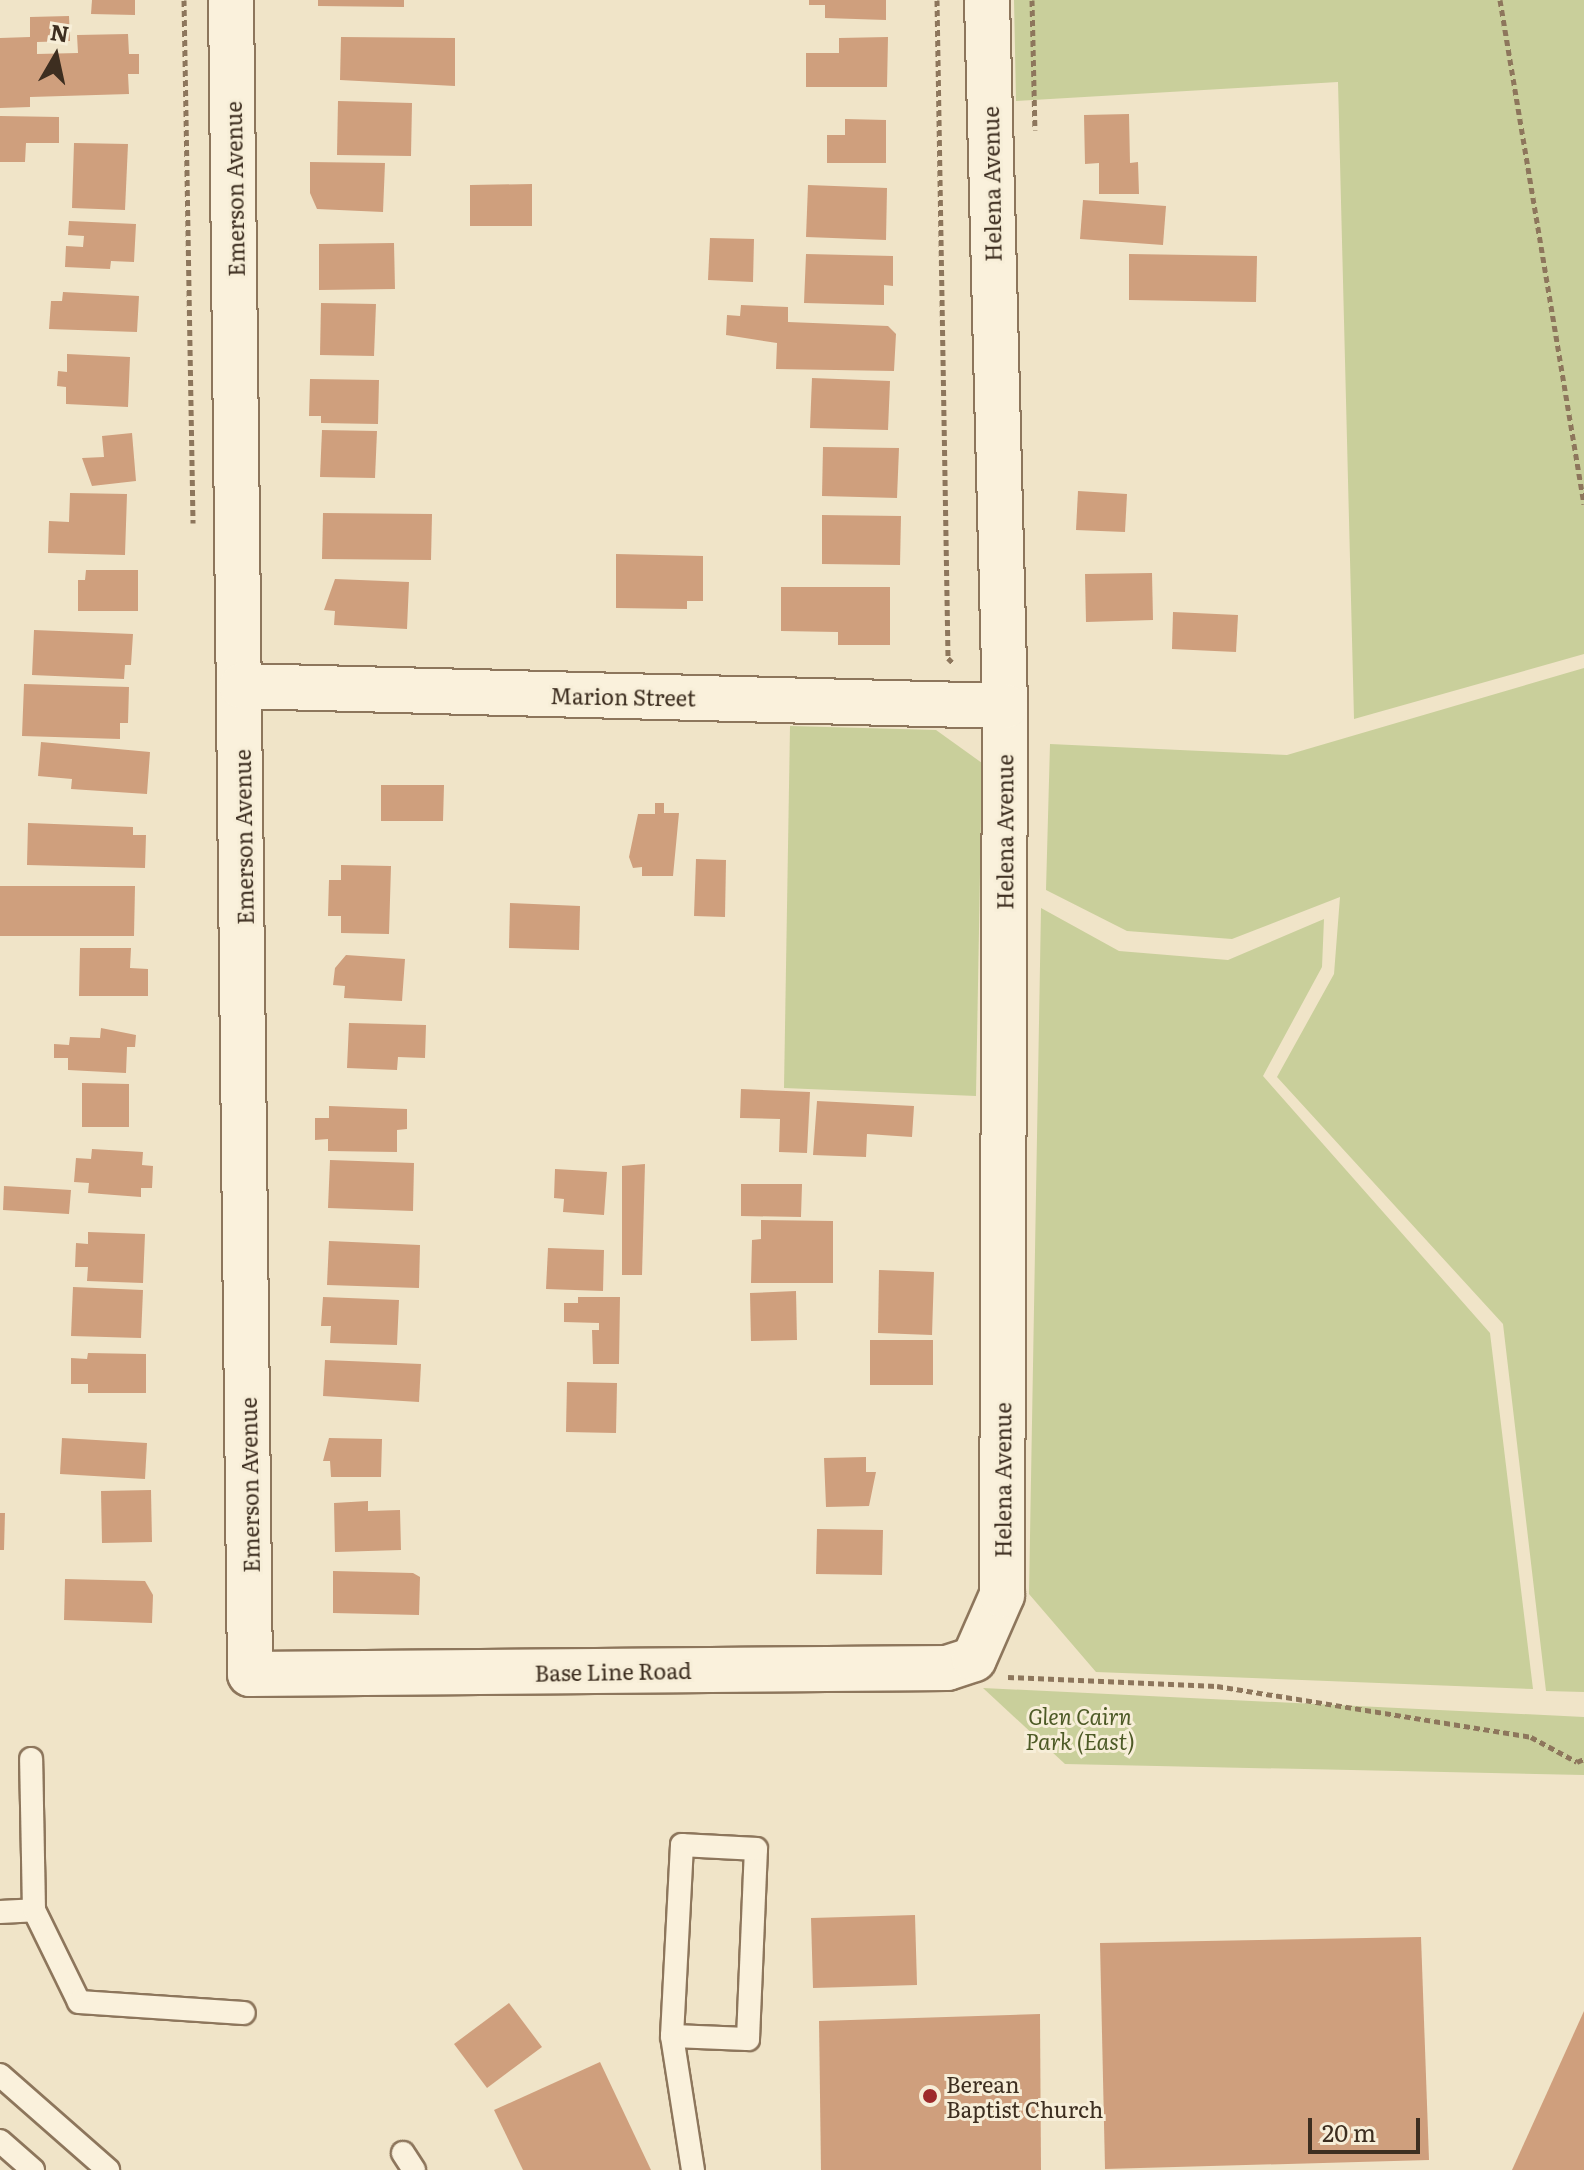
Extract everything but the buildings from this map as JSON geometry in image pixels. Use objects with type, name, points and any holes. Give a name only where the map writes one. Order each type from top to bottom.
[{"type":"street","name":"Emerson Avenue","points":[[231,0],[250,1674]]},
{"type":"street","name":"Helena Avenue","points":[[974,1659],[1002,1595],[1005,706],[987,0]]},
{"type":"street","name":"Marion Street","points":[[241,686],[1005,706]]},
{"type":"street","name":"Base Line Road","points":[[250,1674],[947,1668],[974,1659]]},
{"type":"lane","points":[[31,1759],[34,1910],[79,2002],[244,2013]]},
{"type":"lane","points":[[672,2036],[748,2039],[756,1849],[682,1845],[672,2036],[693,2170]]},
{"type":"lane","points":[[0,1912],[34,1910]]},
{"type":"lane","points":[[0,2075],[108,2170]]},
{"type":"lane","points":[[0,2141],[33,2170]]},
{"type":"path","points":[[937,0],[948,658],[1005,706]]},
{"type":"path","points":[[1500,0],[1584,504]]},
{"type":"path","points":[[974,1659],[1003,1677],[1217,1686],[1531,1737],[1577,1762],[1584,1759]]},
{"type":"green space","points":[[1014,0],[1584,0],[1584,654],[1354,719],[1338,82],[1016,101]]},
{"type":"green space","points":[[1584,668],[1584,1692],[1546,1691],[1503,1324],[1277,1077],[1334,974],[1340,897],[1232,939],[1127,931],[1046,890],[1050,744],[1287,755]]},
{"type":"green space","points":[[790,726],[936,730],[982,763],[976,1096],[784,1088]]},
{"type":"green space","points":[[1041,908],[1119,951],[1228,960],[1324,919],[1322,967],[1263,1076],[1490,1333],[1533,1689],[1096,1672],[1029,1594]]},
{"type":"green space","name":"Glen Cairn Park (East)","points":[[983,1688],[1584,1717],[1584,1775],[1065,1764]]},
{"type":"place","name":"Berean Baptist Church","points":[[930,2096]]}]
